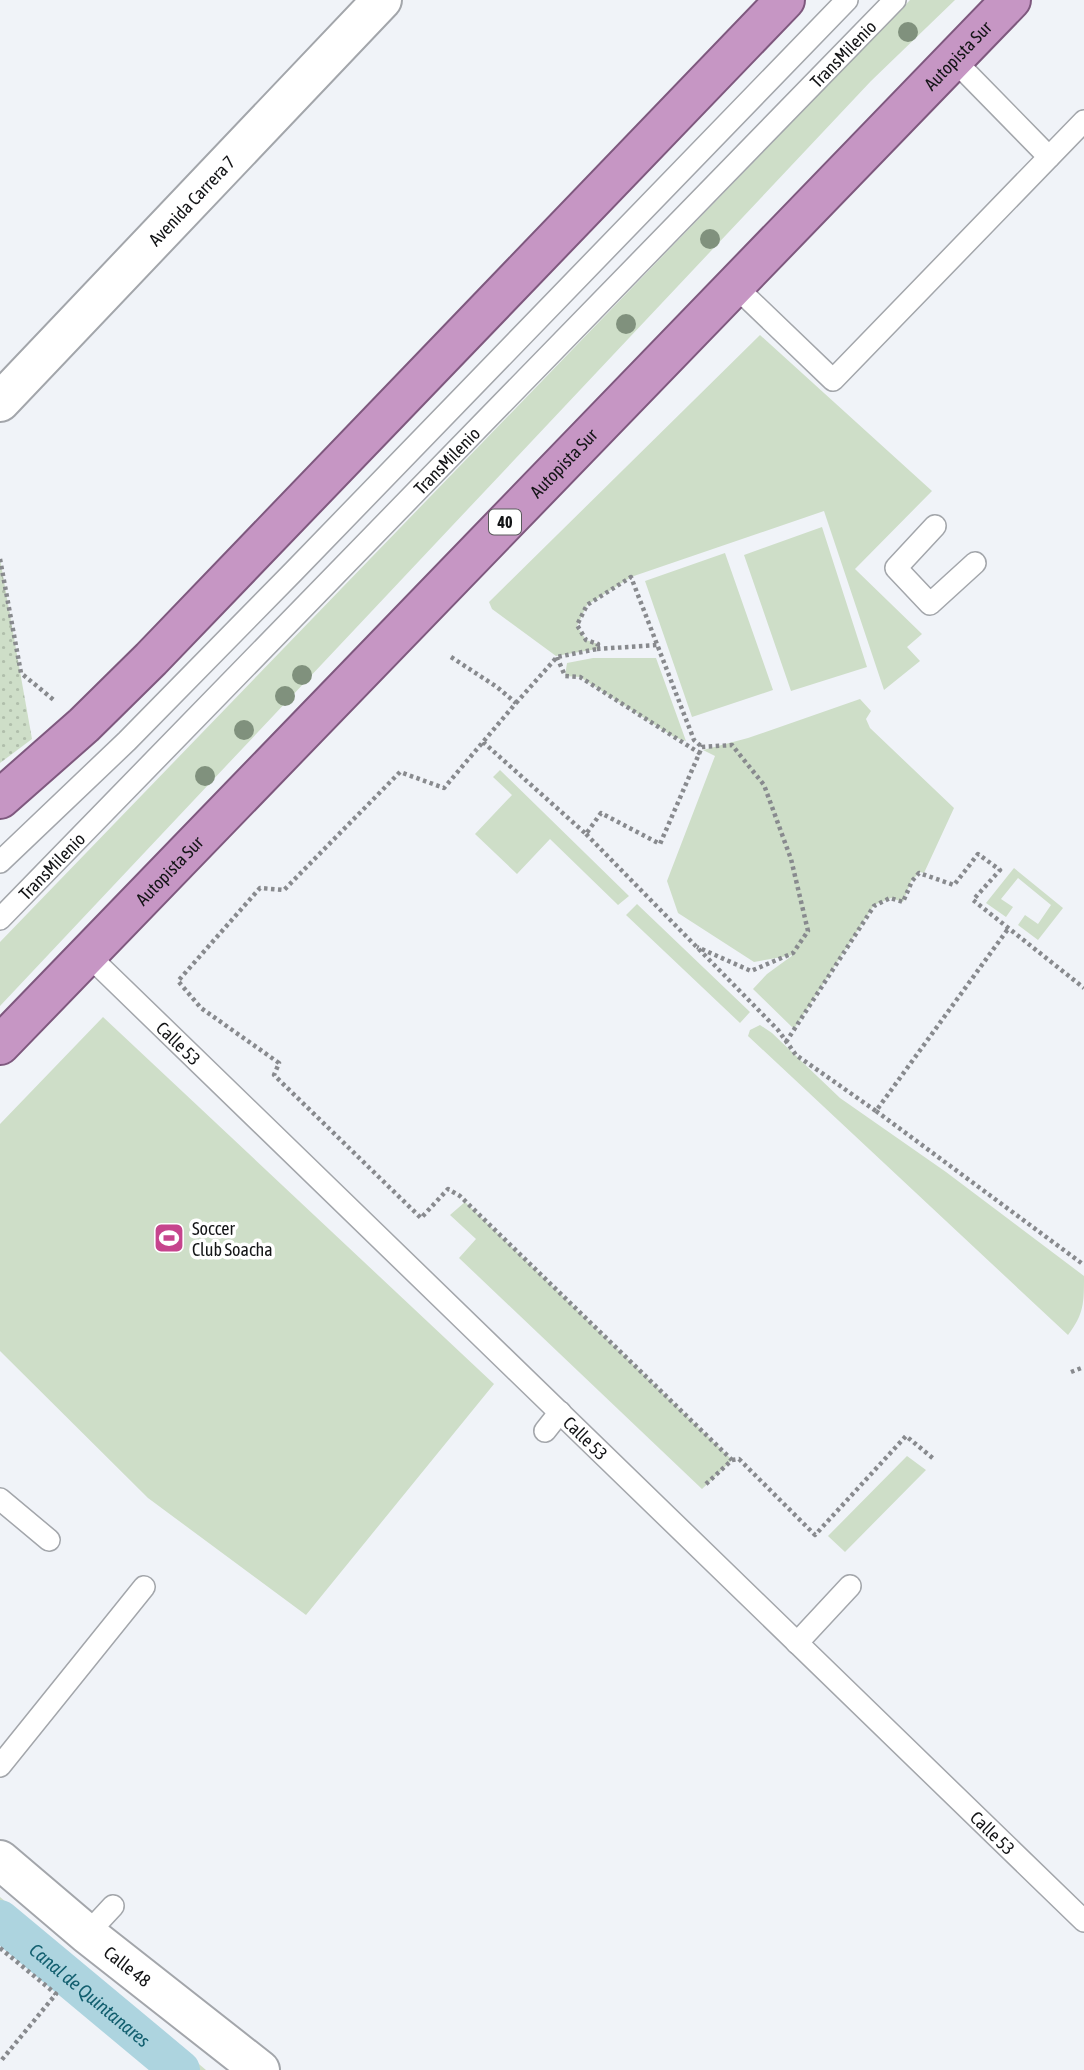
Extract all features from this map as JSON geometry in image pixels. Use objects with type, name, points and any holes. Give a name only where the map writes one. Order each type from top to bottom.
[{"type":"highway","points":[[0,799],[84,725],[785,0]]},
{"type":"highway","name":"Autopista Sur","points":[[0,1045],[1010,0]]},
{"type":"street","name":"Avenida Carrera 7","points":[[0,402],[382,0]]},
{"type":"street","name":"Calle 48","points":[[0,1860],[87,1934],[260,2070]]},
{"type":"lane","name":"TransMilenio","points":[[0,862],[127,741],[847,0]]},
{"type":"lane","name":"TransMilenio","points":[[0,919],[895,0]]},
{"type":"lane","points":[[953,59],[1049,157]]},
{"type":"lane","points":[[734,285],[833,380],[1084,121]]},
{"type":"lane","points":[[935,526],[896,568],[929,604],[975,563]]},
{"type":"lane","name":"Calle 53","points":[[87,954],[1084,1922]]},
{"type":"lane","points":[[545,1431],[560,1412]]},
{"type":"lane","points":[[0,1499],[49,1540]]},
{"type":"lane","points":[[797,1643],[850,1586]]},
{"type":"lane","points":[[0,1766],[145,1587]]},
{"type":"lane","points":[[87,1934],[113,1906]]},
{"type":"path","points":[[0,559],[21,673],[84,725]]},
{"type":"path","points":[[597,649],[597,644],[586,640],[577,625],[587,605],[632,577],[694,740],[702,750]]},
{"type":"path","points":[[658,645],[597,649],[556,657],[444,788],[400,772],[284,890],[260,888],[178,981],[201,1008],[279,1063],[274,1075],[421,1218],[448,1189],[460,1196],[732,1460]]},
{"type":"path","points":[[451,657],[516,703]]},
{"type":"path","points":[[556,657],[565,676],[580,677],[702,750],[732,745],[764,785],[791,859],[808,931],[793,953],[751,971],[697,947]]},
{"type":"path","points":[[483,742],[586,834],[778,1030],[796,1055],[1084,1265]]},
{"type":"path","points":[[586,834],[601,813],[660,844],[702,750]]},
{"type":"path","points":[[786,1042],[874,906],[890,898],[903,902],[912,881],[919,873],[954,884],[978,854],[1000,870],[973,900],[1084,988]]},
{"type":"path","points":[[876,1111],[1007,929]]},
{"type":"path","points":[[1071,1372],[1084,1367]]},
{"type":"path","points":[[706,1484],[732,1460],[739,1459],[815,1535],[906,1436],[935,1460]]},
{"type":"path","points":[[0,1948],[56,1994],[0,2062]]},
{"type":"green space","points":[[910,0],[955,0],[871,81],[0,1006],[0,942]]},
{"type":"green space","points":[[760,335],[932,491],[855,569],[922,634],[907,647],[920,661],[884,690],[824,511],[631,577],[587,605],[577,626],[586,640],[598,644],[597,649],[556,656],[492,609],[489,602]]},
{"type":"green space","points":[[822,527],[867,667],[791,691],[744,555]]},
{"type":"green space","points":[[725,553],[773,690],[692,717],[645,581]]},
{"type":"green space","points":[[0,559],[32,739],[0,763]]},
{"type":"green space","points":[[593,658],[656,658],[686,741],[674,737],[580,677],[565,676],[567,663]]},
{"type":"green space","points":[[860,699],[871,711],[866,719],[870,728],[954,808],[924,873],[920,872],[911,881],[903,902],[891,898],[874,905],[794,1029],[753,989],[767,974],[793,955],[754,962],[678,913],[667,881],[715,756],[703,750],[748,738]]},
{"type":"green space","points":[[500,770],[629,896],[618,905],[550,839],[517,874],[475,834],[512,795],[493,777]]},
{"type":"green space","points":[[1014,868],[1063,908],[1038,940],[1018,925],[1025,915],[1038,924],[1051,905],[1018,878],[1001,899],[1013,907],[1006,917],[986,903]]},
{"type":"green space","points":[[637,904],[750,1012],[740,1023],[626,915]]},
{"type":"green space","name":"Soccer Club Soacha","points":[[103,1017],[494,1384],[306,1615],[148,1498],[0,1351],[0,1124]]},
{"type":"green space","points":[[760,1025],[772,1033],[840,1098],[946,1172],[1084,1276],[1082,1308],[1068,1335],[748,1036],[750,1030]]},
{"type":"green space","points":[[465,1202],[732,1460],[702,1489],[459,1258],[476,1239],[450,1215]]},
{"type":"green space","points":[[907,1456],[926,1470],[845,1552],[828,1536]]},
{"type":"green space","points":[[0,1897],[206,2070],[165,2070],[0,1936]]},
{"type":"waterway","name":"Canal de Quintanares","points":[[0,1920],[180,2070]]},
{"type":"place","name":"Soccer Club Soacha","points":[[169,1238]]}]
